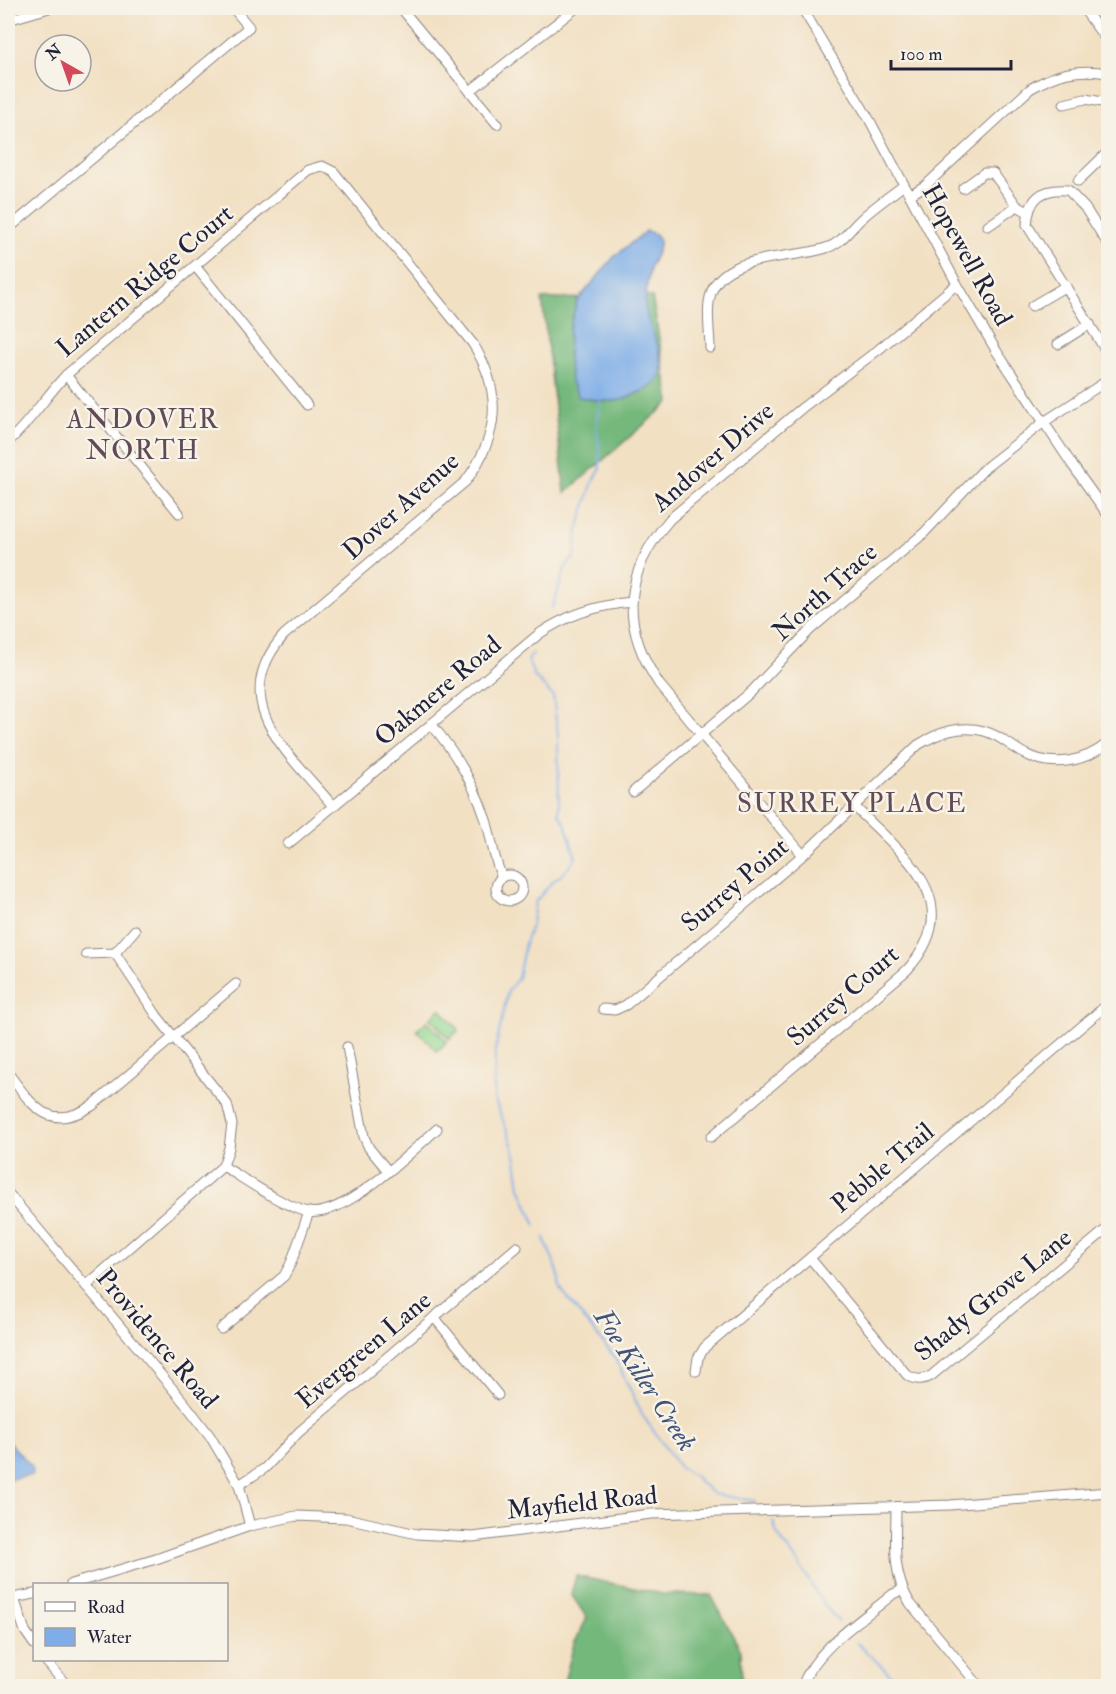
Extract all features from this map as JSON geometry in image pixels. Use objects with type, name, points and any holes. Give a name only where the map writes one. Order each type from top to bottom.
[{"type":"street","points":[[8,20],[49,8]]},
{"type":"street","points":[[8,229],[249,27],[233,8]]},
{"type":"street","points":[[401,8],[497,124]]},
{"type":"street","points":[[470,91],[576,8]]},
{"type":"street","name":"Hopewell Road","points":[[802,8],[869,119],[957,284],[998,352],[1108,515]]},
{"type":"street","points":[[1083,8],[1108,42]]},
{"type":"street","points":[[910,195],[926,185],[1030,89],[1049,78],[1069,72],[1089,70],[1108,73]]},
{"type":"street","points":[[1064,104],[1085,99],[1108,103]]},
{"type":"street","points":[[1078,181],[1108,152]]},
{"type":"street","points":[[1101,159],[1108,168]]},
{"type":"street","name":"Lantern Ridge Court","points":[[8,442],[23,428],[51,390],[66,375],[308,170],[322,166]]},
{"type":"street","name":"Dover Avenue","points":[[322,166],[334,172],[473,344],[488,372],[494,405],[487,446],[478,465],[466,481],[284,635],[273,648],[265,663],[260,677],[259,693],[261,708],[267,723],[333,806]]},
{"type":"street","points":[[963,188],[984,173],[993,173],[1017,206],[1028,212]]},
{"type":"street","points":[[710,348],[709,300],[712,288],[719,279],[756,260],[800,255],[827,248],[841,240],[860,220],[904,185]]},
{"type":"street","points":[[1108,244],[1085,208],[1068,190],[1054,189],[1038,196],[1030,206],[1027,225],[1108,354]]},
{"type":"street","points":[[988,226],[1017,206]]},
{"type":"street","points":[[195,266],[307,405]]},
{"type":"street","name":"Andover Drive","points":[[803,855],[701,735],[646,665],[635,634],[632,602],[635,579],[654,537],[670,519],[802,408],[878,350],[957,284]]},
{"type":"street","points":[[1032,306],[1066,286]]},
{"type":"street","points":[[1058,344],[1090,324]]},
{"type":"street","points":[[66,375],[179,513]]},
{"type":"street","name":"North Trace","points":[[633,792],[751,692],[811,629],[924,533],[985,468],[1044,422],[1108,380]]},
{"type":"street","name":"Oakmere Road","points":[[288,844],[552,625],[591,608],[632,602]]},
{"type":"street","points":[[431,724],[455,754],[474,788],[486,820],[495,861],[502,877]]},
{"type":"street","name":"Surrey Point","points":[[603,1009],[615,1010],[626,1005],[803,855],[918,745],[933,736],[948,730],[967,728],[1000,738],[1026,755],[1057,762],[1087,757],[1108,743]]},
{"type":"street","name":"Surrey Court","points":[[711,1137],[908,970],[919,958],[926,944],[931,929],[932,912],[930,896],[924,882],[913,865],[855,807]]},
{"type":"street","points":[[86,954],[115,953],[135,930]]},
{"type":"street","points":[[86,1286],[223,1166],[229,1148],[232,1124],[227,1104],[157,1016],[115,953]]},
{"type":"street","points":[[8,1073],[37,1108],[58,1118],[70,1117],[92,1106],[236,984]]},
{"type":"street","name":"Pebble Trail","points":[[696,1371],[698,1358],[705,1347],[1108,1004]]},
{"type":"street","points":[[347,1047],[364,1137],[369,1148],[388,1171]]},
{"type":"street","points":[[223,1166],[273,1197],[309,1212],[334,1209],[353,1198],[388,1171],[437,1129]]},
{"type":"street","name":"Providence Road","points":[[8,1193],[188,1406],[210,1436],[239,1485],[250,1526]]},
{"type":"street","points":[[221,1329],[284,1276],[309,1212]]},
{"type":"street","name":"Shady Grove Lane","points":[[810,1258],[907,1375],[915,1380],[924,1380],[1108,1228]]},
{"type":"street","name":"Evergreen Lane","points":[[239,1485],[265,1468],[299,1432],[517,1247]]},
{"type":"street","points":[[434,1317],[498,1395]]},
{"type":"street","name":"Mayfield Road","points":[[74,1583],[156,1559],[250,1526],[296,1516],[336,1517],[417,1534],[473,1537],[651,1514],[896,1507],[996,1502],[1108,1492]]},
{"type":"street","points":[[896,1507],[896,1567],[902,1590],[978,1686]]},
{"type":"street","points":[[801,1686],[808,1671],[820,1655],[893,1594],[902,1590]]},
{"type":"street","points":[[33,1594],[11,1598],[33,1642]]},
{"type":"street","points":[[47,1661],[67,1686]]},
{"type":"green space","points":[[652,297],[670,402],[565,493],[542,299]]},
{"type":"green space","points":[[440,1009],[459,1030],[449,1039],[430,1018]]},
{"type":"green space","points":[[427,1021],[447,1042],[437,1051],[417,1030]]},
{"type":"green space","points":[[576,1576],[663,1594],[711,1595],[741,1651],[742,1686],[563,1686],[574,1644],[587,1618],[571,1594]]},
{"type":"water","points":[[646,231],[655,234],[659,240],[650,269],[645,301],[646,313],[660,353],[662,365],[660,376],[653,386],[616,401],[579,397],[571,382],[568,357],[569,330],[577,301],[614,257]]},
{"type":"water","points":[[8,1441],[32,1467],[32,1475],[8,1479]]},
{"type":"waterway","name":"Foe Killer Creek","points":[[552,608],[566,566],[575,557],[578,529],[592,484],[600,470],[596,424],[600,401]]},
{"type":"waterway","name":"Foe Killer Creek","points":[[533,653],[528,660],[534,676],[553,696],[558,735],[559,814],[565,823],[576,858],[535,902],[518,978],[508,991],[495,1051],[494,1098],[511,1141],[520,1187],[536,1226]]},
{"type":"waterway","name":"Foe Killer Creek","points":[[544,1238],[558,1272],[560,1289],[614,1356],[643,1416],[679,1467],[694,1476],[713,1494],[755,1501]]},
{"type":"waterway","name":"Foe Killer Creek","points":[[773,1521],[780,1538],[819,1597],[839,1621]]},
{"type":"waterway","name":"Foe Killer Creek","points":[[857,1643],[893,1677],[899,1686]]},
{"type":"district","name":"ANDOVER NORTH","points":[[143,434]]},
{"type":"district","name":"SURREY PLACE","points":[[852,803]]}]
